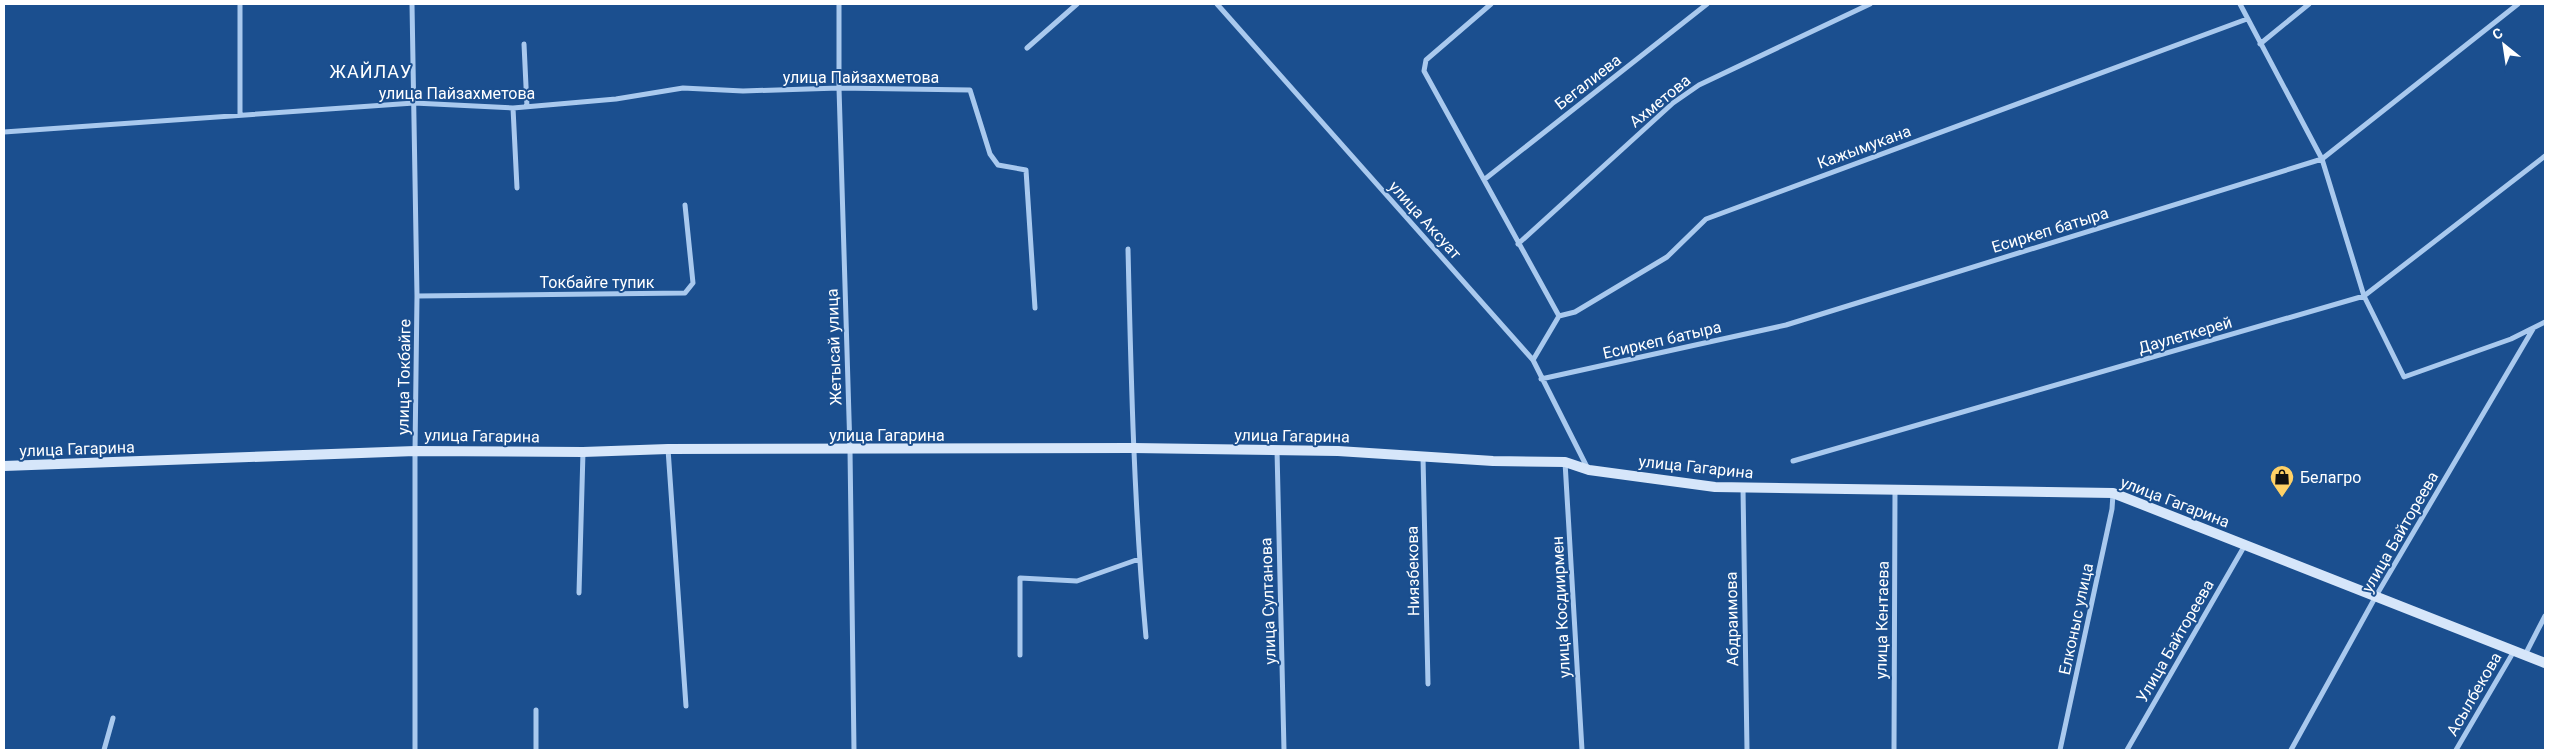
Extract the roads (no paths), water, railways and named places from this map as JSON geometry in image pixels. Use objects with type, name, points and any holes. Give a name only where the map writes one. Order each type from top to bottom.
[{"type":"main road","name":"улица Гагарина","points":[[4,466],[415,451],[583,452],[668,449],[1133,448],[1278,450],[1493,461],[1565,462],[1589,470],[1715,487],[2113,493],[2545,663]]},
{"type":"street","points":[[240,4],[240,115]]},
{"type":"street","name":"улица Токбайге","points":[[412,4],[418,296],[415,451],[415,750]]},
{"type":"street","name":"Жетысай улица","points":[[840,4],[839,88],[850,450],[854,750]]},
{"type":"street","points":[[1027,48],[1077,4]]},
{"type":"street","name":"улица Аксуат","points":[[1217,4],[1533,360],[1589,470]]},
{"type":"street","points":[[1490,4],[1426,60],[1424,71],[1559,316],[1533,360]]},
{"type":"street","name":"Бегалиева","points":[[1485,179],[1707,4]]},
{"type":"street","name":"Ахметова","points":[[1518,244],[1673,103],[1699,84],[1870,4]]},
{"type":"street","points":[[2240,4],[2322,159],[2364,296],[2404,377],[2511,339],[2545,322]]},
{"type":"street","points":[[2260,44],[2308,4]]},
{"type":"street","name":"Есиркеп батыра","points":[[1541,379],[1786,325],[2322,159],[2518,4]]},
{"type":"street","name":"Кажымукана","points":[[1559,316],[1574,312],[1666,257],[1706,219],[2247,19]]},
{"type":"street","points":[[524,44],[527,107]]},
{"type":"street","name":"улица Пайзахметова","points":[[4,132],[414,103],[513,108],[616,99],[682,88],[742,91],[839,88],[970,90],[990,154],[998,165],[1026,170],[1035,308]]},
{"type":"street","points":[[513,108],[517,188]]},
{"type":"street","name":"Даулеткерей","points":[[1793,461],[2364,296],[2545,156]]},
{"type":"street","name":"Токбайге тупик","points":[[418,296],[685,293],[692,283],[685,205]]},
{"type":"street","points":[[1128,248],[1133,448],[1139,559],[1146,638]]},
{"type":"street","name":"улица Байтореева","points":[[2291,750],[2376,596],[2534,328]]},
{"type":"street","points":[[668,449],[686,706]]},
{"type":"street","name":"улица Султанова","points":[[1278,450],[1284,750]]},
{"type":"street","points":[[579,592],[583,452]]},
{"type":"street","name":"Ниязбекова","points":[[1423,457],[1428,684]]},
{"type":"street","name":"улица Косдиирмен","points":[[1565,462],[1582,750]]},
{"type":"street","name":"Абдраимова","points":[[1744,488],[1747,750]]},
{"type":"street","name":"улица Кентаева","points":[[1894,750],[1895,490]]},
{"type":"street","name":"Елконыс улица","points":[[2060,750],[2112,509],[2113,493]]},
{"type":"street","name":"Улица Байтореева","points":[[2126,750],[2245,545]]},
{"type":"street","points":[[1020,655],[1020,578],[1078,581],[1139,559]]},
{"type":"street","name":"Асылбекова","points":[[2525,655],[2545,616]]},
{"type":"street","name":"Асылбекова","points":[[2456,750],[2514,650]]},
{"type":"street","points":[[536,710],[536,750]]},
{"type":"street","points":[[104,750],[113,718]]},
{"type":"place","name":"Белагро","points":[[2282,498]]},
{"type":"district","name":"ЖАЙЛАУ","points":[[371,71]]}]
